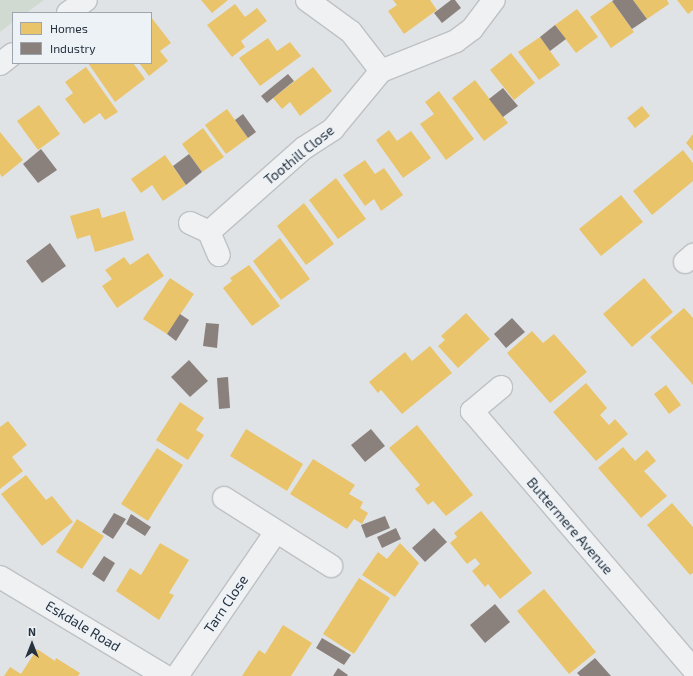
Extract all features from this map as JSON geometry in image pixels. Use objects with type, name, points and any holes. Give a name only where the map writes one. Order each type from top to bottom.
[{"type":"street","points":[[69,12],[86,0]]},
{"type":"street","points":[[307,0],[351,32],[381,71]]},
{"type":"street","name":"Toothill Close","points":[[219,254],[200,228],[304,148],[333,129],[381,71],[456,41],[472,28],[494,0]]},
{"type":"street","points":[[0,64],[12,55]]},
{"type":"street","name":"Buttermere Avenue","points":[[501,387],[472,411],[693,669]]},
{"type":"street","points":[[224,498],[331,566]]},
{"type":"street","name":"Tarn Close","points":[[177,676],[276,532]]},
{"type":"street","name":"Eskdale Road","points":[[0,577],[165,676]]},
{"type":"shaded area","points":[[0,0],[44,0],[27,12],[12,12],[12,23],[0,32]]},
{"type":"building: Homes","points":[[201,0],[228,0],[212,13]]},
{"type":"building: Homes","points":[[393,0],[430,0],[437,10],[404,34],[388,11],[397,5]]},
{"type":"building: Homes","points":[[633,0],[667,0],[669,4],[647,19]]},
{"type":"building: Homes","points":[[677,0],[693,0],[693,10],[688,14]]},
{"type":"building: Homes","points":[[612,1],[634,32],[611,48],[590,17]]},
{"type":"building: Homes","points":[[235,4],[245,17],[257,8],[267,21],[241,41],[245,47],[232,57],[207,25]]},
{"type":"building: Homes","points":[[577,9],[598,37],[576,53],[555,25]]},
{"type":"building: Homes","points":[[152,18],[171,43],[160,51],[168,61],[149,76],[140,64],[152,64]]},
{"type":"building: Homes","points":[[540,37],[560,65],[539,80],[518,52]]},
{"type":"building: Homes","points":[[268,38],[277,51],[290,42],[301,56],[260,86],[239,58]]},
{"type":"building: Homes","points":[[511,53],[535,83],[514,100],[490,70]]},
{"type":"building: Homes","points":[[89,64],[134,64],[145,79],[115,102]]},
{"type":"building: Homes","points":[[86,67],[118,112],[105,120],[100,113],[84,124],[65,99],[73,93],[65,82]]},
{"type":"building: Homes","points":[[313,67],[332,91],[300,116],[290,102],[282,109],[273,98]]},
{"type":"building: Homes","points":[[475,80],[508,123],[484,141],[452,98]]},
{"type":"building: Homes","points":[[439,91],[474,139],[446,160],[420,124],[434,114],[425,102]]},
{"type":"building: Homes","points":[[39,105],[60,134],[38,150],[17,121]]},
{"type":"building: Homes","points":[[642,106],[650,116],[635,128],[627,118]]},
{"type":"building: Homes","points":[[227,109],[248,138],[226,154],[205,125]]},
{"type":"building: Homes","points":[[203,128],[224,157],[202,172],[182,144]]},
{"type":"building: Homes","points":[[389,130],[397,141],[411,131],[431,158],[403,178],[376,140]]},
{"type":"building: Homes","points":[[0,132],[23,160],[2,177],[0,174]]},
{"type":"building: Homes","points":[[693,134],[693,151],[686,143]]},
{"type":"building: Homes","points":[[683,150],[693,163],[693,181],[652,215],[633,191]]},
{"type":"building: Homes","points":[[165,155],[186,185],[163,201],[152,185],[141,193],[131,179]]},
{"type":"building: Homes","points":[[365,160],[375,174],[384,168],[403,195],[381,211],[374,199],[365,206],[343,175]]},
{"type":"building: Homes","points":[[336,178],[366,219],[338,239],[309,200]]},
{"type":"building: Homes","points":[[621,195],[643,222],[601,256],[579,229]]},
{"type":"building: Homes","points":[[304,203],[334,244],[306,265],[277,226]]},
{"type":"building: Homes","points":[[99,208],[102,218],[125,211],[134,240],[95,252],[90,235],[77,239],[70,216]]},
{"type":"building: Homes","points":[[280,238],[310,279],[281,300],[253,261]]},
{"type":"building: Homes","points":[[148,253],[164,276],[117,308],[102,286],[112,279],[105,270],[124,257],[130,265]]},
{"type":"building: Homes","points":[[249,265],[280,306],[252,326],[223,288],[232,281],[230,278]]},
{"type":"building: Homes","points":[[170,278],[194,294],[167,334],[143,319]]},
{"type":"building: Homes","points":[[644,278],[673,312],[632,347],[603,314]]},
{"type":"building: Homes","points":[[684,308],[693,318],[693,385],[650,337]]},
{"type":"building: Homes","points":[[466,313],[490,339],[458,368],[438,346],[445,340],[441,336]]},
{"type":"building: Homes","points":[[532,331],[543,343],[554,334],[587,372],[550,403],[507,353]]},
{"type":"building: Homes","points":[[430,346],[452,373],[402,414],[381,390],[378,393],[369,382],[405,352],[412,361]]},
{"type":"building: Homes","points":[[586,383],[607,408],[600,415],[609,425],[615,419],[628,434],[596,461],[553,412]]},
{"type":"building: Homes","points":[[666,385],[681,405],[669,414],[654,394]]},
{"type":"building: Homes","points":[[180,402],[204,418],[196,430],[204,435],[188,460],[156,440]]},
{"type":"building: Homes","points":[[8,421],[27,445],[12,457],[23,471],[0,489],[0,427]]},
{"type":"building: Homes","points":[[417,425],[473,495],[446,516],[433,501],[428,505],[415,489],[420,485],[389,448]]},
{"type":"building: Homes","points":[[246,429],[303,464],[287,491],[230,456]]},
{"type":"building: Homes","points":[[623,447],[635,461],[647,450],[656,461],[644,471],[667,496],[641,518],[598,468]]},
{"type":"building: Homes","points":[[157,448],[183,465],[148,521],[121,504]]},
{"type":"building: Homes","points":[[313,459],[355,485],[349,494],[363,502],[360,508],[368,513],[362,524],[354,519],[347,529],[290,494]]},
{"type":"building: Homes","points":[[26,475],[46,500],[52,496],[73,522],[42,546],[1,494]]},
{"type":"building: Homes","points":[[672,503],[693,527],[693,573],[690,575],[647,525]]},
{"type":"building: Homes","points":[[481,511],[532,573],[500,599],[488,584],[485,587],[472,571],[480,564],[475,558],[467,564],[450,543],[457,537],[454,533]]},
{"type":"building: Homes","points":[[77,519],[104,536],[82,569],[56,552]]},
{"type":"building: Homes","points":[[160,543],[189,560],[169,593],[174,595],[159,620],[116,591],[130,568],[141,575]]},
{"type":"building: Homes","points":[[400,543],[419,563],[395,597],[362,575],[378,552],[387,559]]},
{"type":"building: Homes","points":[[359,578],[390,598],[354,654],[323,634]]},
{"type":"building: Homes","points":[[544,589],[596,652],[569,674],[517,611]]},
{"type":"building: Homes","points":[[283,625],[312,643],[291,676],[242,676],[259,650],[265,654]]},
{"type":"building: Homes","points":[[37,649],[55,661],[56,658],[80,673],[78,676],[4,676],[10,667],[21,674]]},
{"type":"building: Industry","points":[[451,0],[455,0],[461,8],[442,23],[434,13]]},
{"type":"building: Industry","points":[[633,0],[647,19],[632,29],[612,1]]},
{"type":"building: Industry","points":[[555,25],[566,39],[550,51],[540,37]]},
{"type":"building: Industry","points":[[288,74],[294,81],[267,103],[261,96]]},
{"type":"building: Industry","points":[[503,88],[518,106],[503,117],[489,99]]},
{"type":"building: Industry","points":[[243,114],[256,132],[248,138],[235,120]]},
{"type":"building: Industry","points":[[41,149],[57,170],[38,183],[23,164]]},
{"type":"building: Industry","points":[[189,154],[202,172],[186,185],[173,166]]},
{"type":"building: Industry","points":[[50,243],[66,266],[42,283],[26,261]]},
{"type":"building: Industry","points":[[180,314],[189,320],[176,341],[167,334]]},
{"type":"building: Industry","points":[[512,318],[525,332],[506,348],[494,334]]},
{"type":"building: Industry","points":[[206,323],[219,324],[217,348],[203,346]]},
{"type":"building: Industry","points":[[189,360],[208,381],[190,397],[171,377]]},
{"type":"building: Industry","points":[[228,377],[230,408],[219,409],[217,378]]},
{"type":"building: Industry","points":[[371,429],[385,446],[365,462],[351,445]]},
{"type":"building: Industry","points":[[114,513],[126,519],[113,539],[102,532]]},
{"type":"building: Industry","points":[[131,514],[151,527],[145,536],[126,524]]},
{"type":"building: Industry","points":[[385,516],[390,528],[366,538],[361,525]]},
{"type":"building: Industry","points":[[396,528],[401,539],[382,548],[377,537]]},
{"type":"building: Industry","points":[[434,528],[447,542],[425,562],[412,548]]},
{"type":"building: Industry","points":[[104,556],[115,563],[104,582],[92,574]]},
{"type":"building: Industry","points":[[495,604],[510,622],[485,643],[470,625]]},
{"type":"building: Industry","points":[[322,638],[351,655],[344,665],[316,648]]},
{"type":"building: Industry","points":[[595,658],[611,676],[580,676],[577,673]]},
{"type":"building: Industry","points":[[338,668],[348,675],[333,676]]}]
